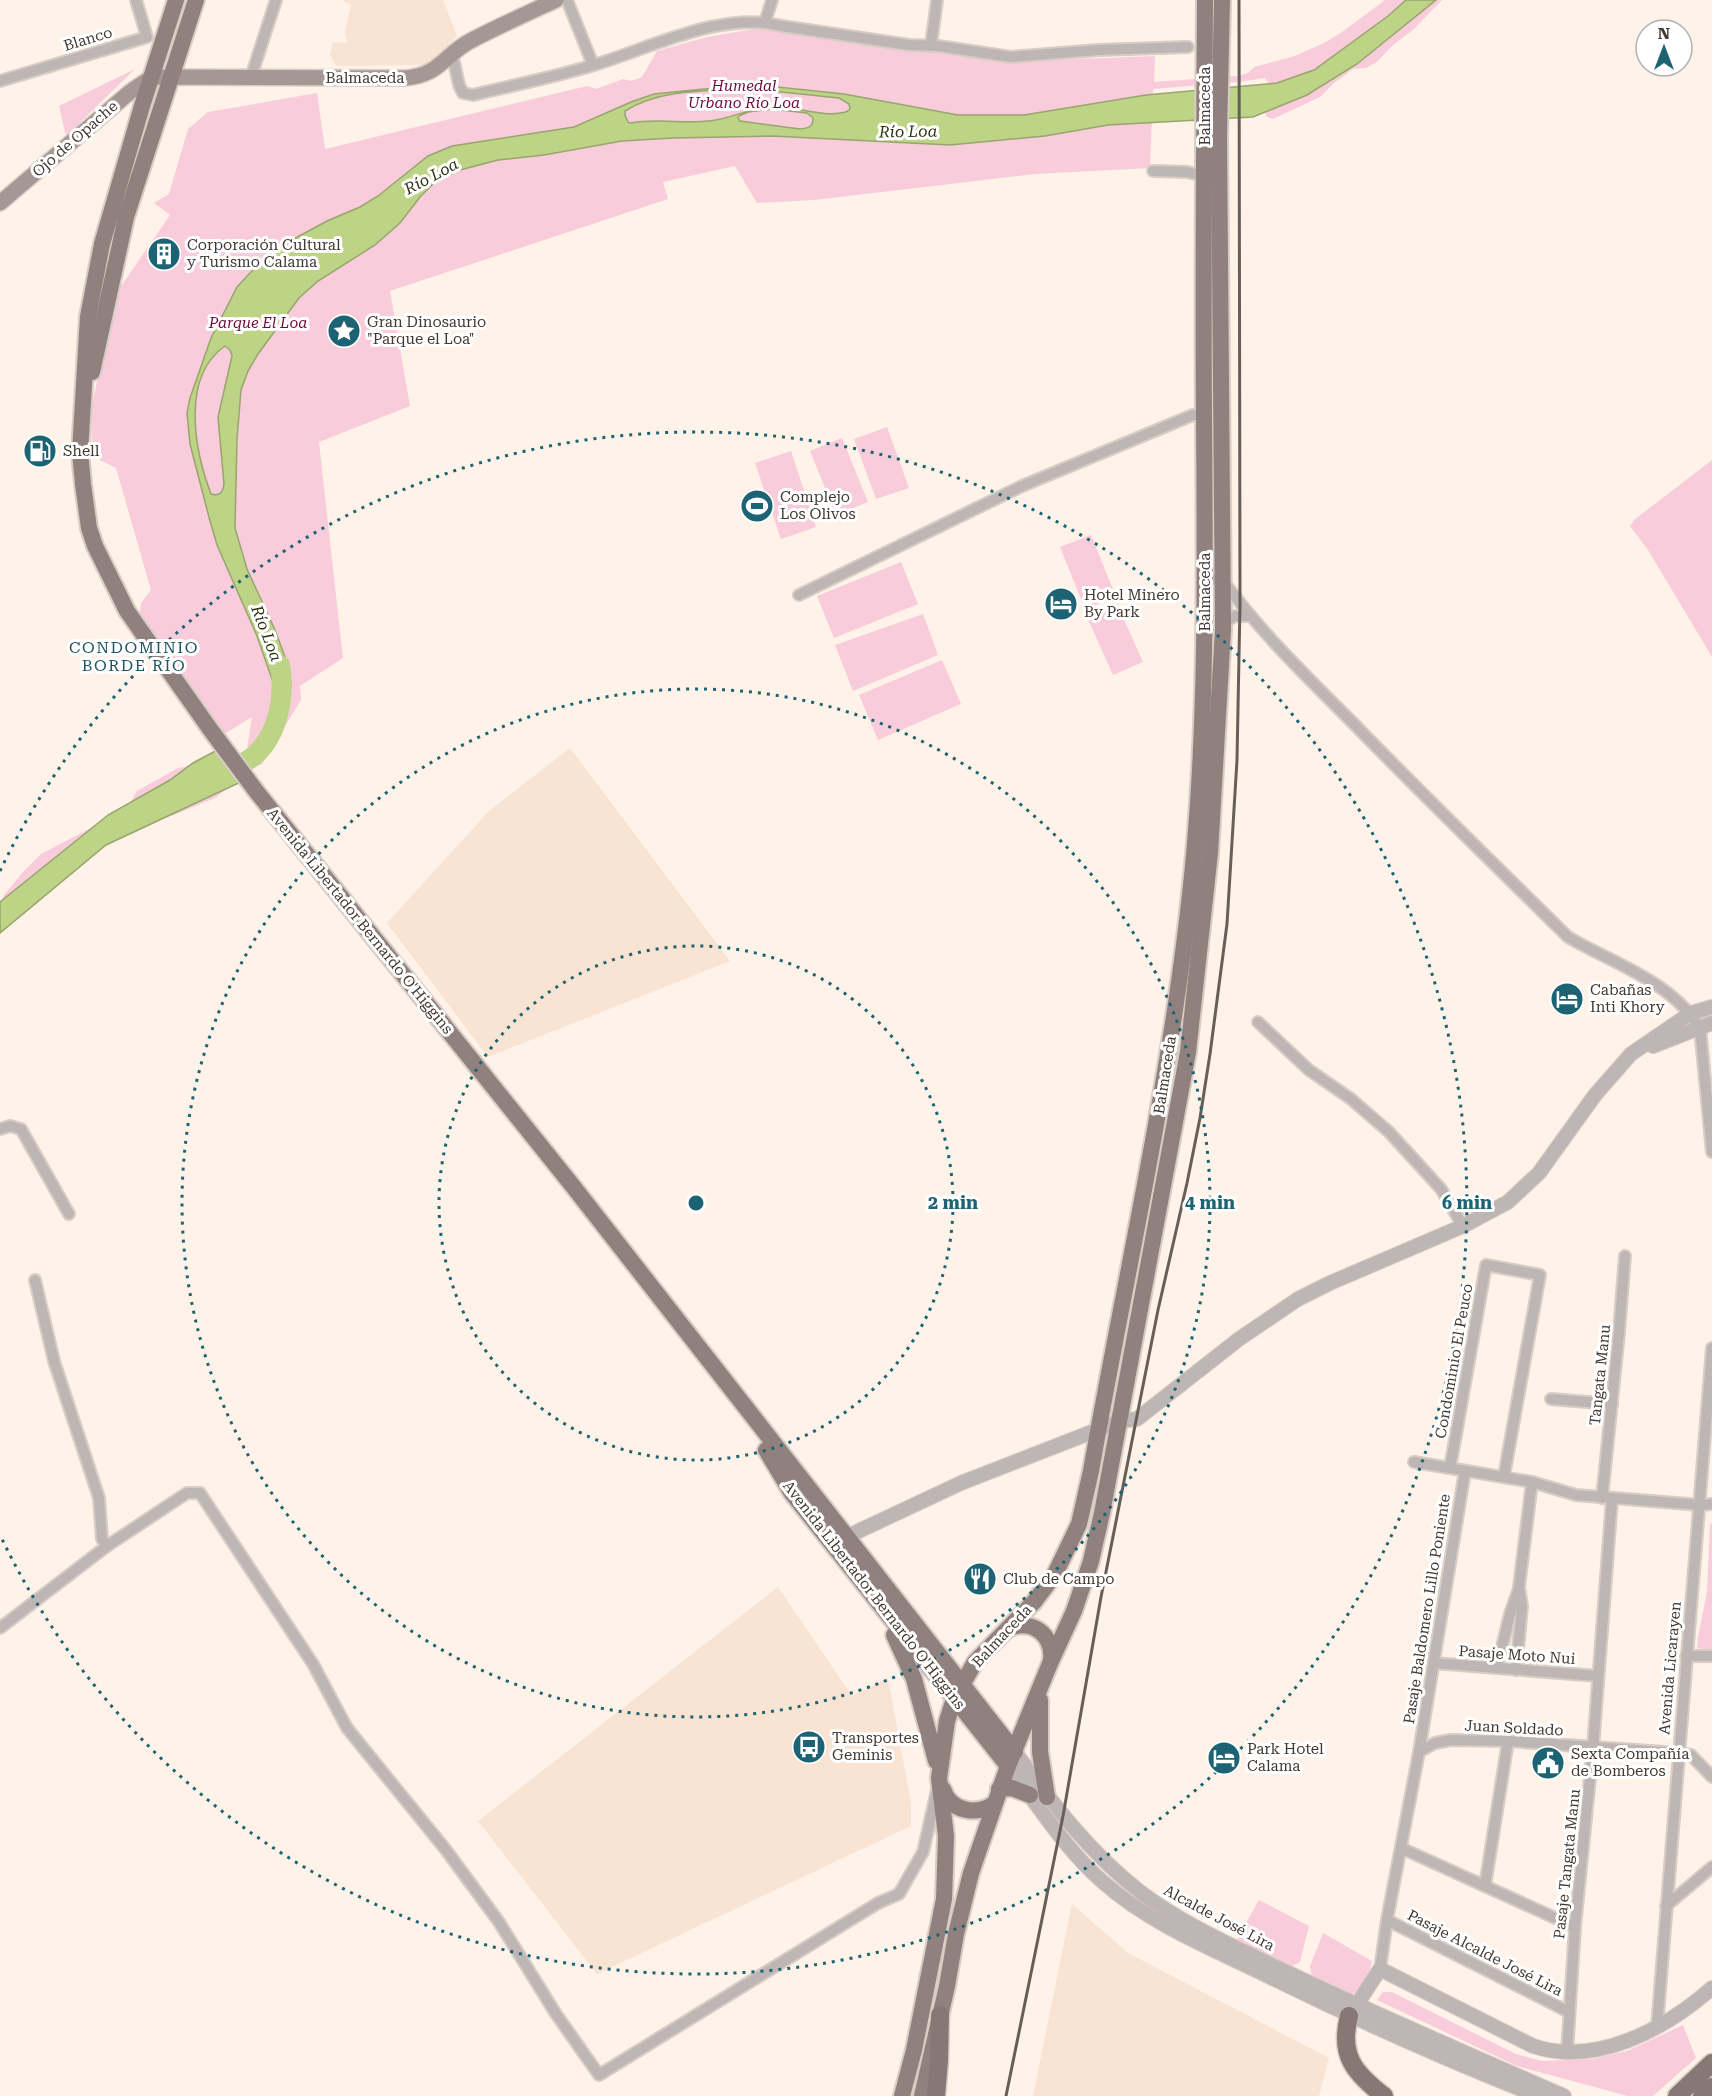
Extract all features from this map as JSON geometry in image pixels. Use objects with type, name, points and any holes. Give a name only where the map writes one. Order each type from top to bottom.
[{"type":"highway","points":[[1352,2010],[1341,2031],[1341,2058],[1352,2083],[1368,2096]]},
{"type":"highway","points":[[1352,2010],[1345,2035],[1350,2059],[1364,2081],[1384,2096]]},
{"type":"highway","points":[[936,2096],[940,2015]]},
{"type":"highway","points":[[1677,2096],[1712,2063]]},
{"type":"highway","points":[[1702,2096],[1712,2087]]},
{"type":"main road","name":"Avenida Libertador Bernardo O'Higgins","points":[[176,0],[105,234],[88,317],[80,452],[88,519],[95,546],[127,611],[256,791],[565,1176],[945,1664],[958,1692]]},
{"type":"main road","name":"Avenida Libertador Bernardo O'Higgins","points":[[82,414],[126,217],[196,0]]},
{"type":"main road","name":"Balmaceda","points":[[902,2096],[914,2050],[944,1899],[946,1836],[939,1778],[947,1721],[958,1692],[975,1662],[1045,1588],[1072,1541],[1083,1506],[1160,1111],[1187,921],[1194,854],[1205,649],[1214,579],[1212,62],[1205,0]]},
{"type":"main road","name":"Balmaceda","points":[[1212,62],[1222,0]]},
{"type":"main road","name":"Balmaceda","points":[[152,77],[172,79],[183,76],[421,77],[436,69],[452,53],[472,40],[545,1]]},
{"type":"main road","name":"Ojo de Opache","points":[[0,203],[130,92],[152,77]]},
{"type":"main road","name":"Balmaceda","points":[[922,2096],[971,1873],[1011,1759],[1074,1611],[1091,1561],[1188,1052],[1210,853],[1223,630],[1214,579],[1204,414],[1204,176],[1212,136]]},
{"type":"main road","name":"Avenida Libertador Bernardo O'Higgins","points":[[728,1387],[791,1492],[873,1595],[958,1692],[1011,1759]]},
{"type":"main road","points":[[873,1595],[915,1679],[945,1796],[960,1808],[974,1811],[988,1808],[997,1797],[1019,1790],[1030,1795]]},
{"type":"main road","points":[[1009,1628],[1021,1625],[1039,1630],[1048,1640],[1052,1654],[1051,1661]]},
{"type":"main road","points":[[945,1664],[959,1665],[975,1662]]},
{"type":"main road","points":[[1040,1690],[1040,1752],[1047,1797]]},
{"type":"street","name":"Blanco","points":[[0,81],[147,37],[136,0]]},
{"type":"street","points":[[251,77],[276,0]]},
{"type":"street","points":[[567,0],[593,65]]},
{"type":"street","points":[[765,22],[772,0]]},
{"type":"street","points":[[931,45],[937,0]]},
{"type":"street","points":[[452,53],[459,85],[464,93],[473,95],[593,65],[707,28],[739,22],[765,22],[909,45],[931,45],[1011,57],[1098,50],[1188,47]]},
{"type":"street","points":[[1153,171],[1187,172],[1204,176]]},
{"type":"street","points":[[800,595],[1022,486],[1193,415],[1204,414]]},
{"type":"street","points":[[1214,579],[1395,766],[1568,937],[1595,953],[1659,984],[1706,1026]]},
{"type":"street","points":[[1223,630],[1226,622],[1235,616],[1251,616]]},
{"type":"street","points":[[846,1537],[961,1483],[1119,1421],[1137,1419],[1239,1339],[1298,1299],[1463,1226],[1508,1202],[1539,1173],[1595,1095],[1631,1054],[1691,1014],[1712,1007]]},
{"type":"street","points":[[1258,1022],[1309,1070],[1351,1099],[1389,1132],[1441,1189],[1463,1226]]},
{"type":"street","points":[[1631,1054],[1706,1026]]},
{"type":"street","points":[[1706,1026],[1704,1067],[1712,1152]]},
{"type":"street","points":[[1704,1067],[1712,1076]]},
{"type":"street","points":[[0,1129],[10,1126],[21,1129],[69,1214]]},
{"type":"street","name":"Tangata Manu","points":[[1607,1498],[1612,1404],[1625,1256]]},
{"type":"street","name":"Condominio El Peuco","points":[[1450,1468],[1486,1265],[1540,1275],[1504,1476]]},
{"type":"street","points":[[35,1280],[54,1361],[99,1498],[102,1539],[107,1546]]},
{"type":"street","name":"Avenida Licarayen","points":[[1657,2027],[1686,1656],[1706,1505],[1712,1348]]},
{"type":"street","points":[[1551,1399],[1612,1404]]},
{"type":"street","points":[[1414,1462],[1504,1476],[1576,1495],[1706,1505]]},
{"type":"street","name":"Pasaje Baldomero Lillo Poniente","points":[[1419,1752],[1466,1471]]},
{"type":"street","points":[[1497,1668],[1519,1587],[1532,1482]]},
{"type":"street","points":[[0,1628],[107,1546],[187,1493],[200,1493],[313,1664],[347,1728],[446,1850],[499,1922],[556,2014],[599,2074],[878,1903],[899,1894],[923,1852],[939,1778]]},
{"type":"street","name":"Pasaje Tangata Manu","points":[[1567,2053],[1575,1927],[1593,1748],[1607,1498]]},
{"type":"street","points":[[1516,1670],[1522,1605],[1519,1587]]},
{"type":"street","points":[[1686,1656],[1712,1656]]},
{"type":"street","name":"Pasaje Moto Nui","points":[[1434,1664],[1598,1676]]},
{"type":"street","name":"Juan Soldado","points":[[1419,1752],[1435,1743],[1451,1740],[1508,1741],[1691,1755],[1712,1777]]},
{"type":"street","points":[[1485,1886],[1508,1741]]},
{"type":"street","points":[[1352,2010],[1380,1969],[1419,1752]]},
{"type":"street","name":"Alcalde José Lira","points":[[1011,1759],[1030,1795],[1073,1853],[1104,1883],[1138,1909],[1211,1948],[1538,2096]]},
{"type":"street","name":"Alcalde José Lira","points":[[1011,1759],[1103,1859],[1156,1903],[1352,2010],[1564,2096]]},
{"type":"street","points":[[1401,1848],[1575,1927]]},
{"type":"street","points":[[1666,1906],[1712,1867]]},
{"type":"street","name":"Pasaje Alcalde José Lira","points":[[1387,1920],[1569,2013]]},
{"type":"street","points":[[1380,1969],[1533,2046],[1567,2053],[1608,2047],[1657,2027],[1712,1988]]},
{"type":"shaded area","points":[[342,0],[443,0],[457,36],[431,65],[336,66],[330,55],[333,42],[347,43],[345,33],[351,5]]},
{"type":"shaded area","points":[[570,748],[730,961],[488,1057],[387,923],[489,811]]},
{"type":"shaded area","points":[[778,1587],[852,1696],[888,1678],[911,1803],[911,1826],[597,1974],[478,1821]]},
{"type":"shaded area","points":[[1072,1904],[1128,1953],[1329,2058],[1319,2096],[1033,2096]]},
{"type":"green space","name":"Parque El Loa","points":[[1385,0],[1442,0],[1377,62],[1366,68],[1353,69],[1320,97],[1273,119],[1267,117],[1264,111],[1269,84],[1265,78],[1153,89],[1150,168],[1035,174],[814,200],[757,203],[735,166],[663,182],[668,199],[390,291],[410,406],[319,442],[343,658],[300,686],[301,700],[262,764],[249,769],[231,782],[215,798],[174,815],[128,825],[49,887],[19,918],[2,929],[0,907],[4,895],[41,854],[106,820],[111,813],[120,814],[126,811],[137,791],[178,768],[189,766],[201,771],[222,771],[247,749],[252,717],[226,733],[219,732],[139,621],[141,603],[151,590],[116,468],[92,456],[91,409],[117,292],[170,215],[154,203],[169,194],[188,129],[208,112],[317,93],[325,149],[587,86],[596,89],[623,79],[631,81],[642,77],[657,51],[707,37],[766,27],[1024,61],[1155,56],[1154,82],[1238,76],[1248,73],[1254,67],[1295,56],[1326,42]]},
{"type":"green space","points":[[135,69],[66,136],[59,106]]},
{"type":"green space","points":[[887,427],[909,488],[876,499],[854,439]]},
{"type":"green space","points":[[842,438],[868,502],[836,515],[810,451]]},
{"type":"green space","points":[[791,451],[816,527],[781,539],[755,463]]},
{"type":"green space","points":[[1712,460],[1712,657],[1648,550],[1630,526],[1634,520]]},
{"type":"green space","points":[[1091,535],[1116,597],[1085,609],[1060,547]]},
{"type":"green space","points":[[901,562],[918,604],[834,638],[817,596]]},
{"type":"green space","points":[[1117,604],[1143,662],[1113,675],[1087,617]]},
{"type":"green space","points":[[923,614],[938,655],[853,691],[835,645]]},
{"type":"green space","points":[[942,660],[961,704],[878,740],[859,695]]},
{"type":"green space","points":[[1712,1523],[1712,1651],[1697,1648],[1707,1592],[1710,1524]]},
{"type":"green space","points":[[1259,1900],[1309,1926],[1300,1962],[1289,1968],[1237,1939]]},
{"type":"green space","points":[[1323,1933],[1372,1961],[1365,1982],[1349,1997],[1312,1979],[1310,1966]]},
{"type":"green space","points":[[1383,1992],[1392,1992],[1516,2054],[1542,2061],[1592,2059],[1627,2051],[1683,2025],[1696,2058],[1653,2096],[1628,2096],[1517,2066],[1377,2000]]},
{"type":"water","points":[[1406,0],[1436,0],[1357,64],[1307,95],[1253,117],[1108,125],[1045,136],[950,145],[772,136],[622,141],[544,155],[498,160],[460,170],[437,180],[400,223],[375,245],[318,281],[299,298],[258,354],[241,390],[237,439],[235,528],[247,569],[288,665],[291,684],[282,692],[275,688],[257,636],[217,545],[190,444],[187,413],[190,398],[211,338],[237,287],[262,260],[290,241],[378,196],[428,156],[452,146],[574,127],[654,94],[704,89],[768,86],[844,94],[958,115],[1024,115],[1146,95],[1277,83],[1314,70],[1388,16]],"holes":[[[752,89],[839,98],[849,104],[850,109],[846,112],[828,114],[782,107],[765,108],[699,122],[631,123],[625,115],[625,111],[639,104],[670,94]],[[772,109],[807,113],[813,121],[810,127],[800,129],[740,121],[739,116],[748,112]],[[225,346],[230,350],[232,356],[218,417],[224,484],[222,491],[217,495],[211,494],[205,477],[200,458],[195,416],[202,376],[211,360]]]},
{"type":"water","points":[[219,749],[243,781],[106,845],[0,933],[0,902],[108,815]]},
{"type":"waterway","name":"Río Loa","points":[[222,775],[254,756],[263,747],[275,726],[281,702],[280,665]]},
{"type":"railway","points":[[1006,2096],[1063,1816],[1101,1597],[1158,1310],[1200,1118],[1227,924],[1237,760],[1240,604],[1239,0]]},
{"type":"place","name":"Corporación Cultural y Turismo Calama","points":[[164,254]]},
{"type":"place","name":"Gran Dinosaurio \"Parque el Loa\"","points":[[344,331]]},
{"type":"place","name":"Shell","points":[[40,451]]},
{"type":"place","name":"Complejo Los Olivos","points":[[757,506]]},
{"type":"place","name":"Hotel Minero By Park","points":[[1061,604]]},
{"type":"place","name":"Cabañas Inti Khory","points":[[1567,999]]},
{"type":"place","name":"Club de Campo","points":[[980,1579]]},
{"type":"place","name":"Transportes Geminis","points":[[809,1747]]},
{"type":"place","name":"Park Hotel Calama","points":[[1224,1758]]},
{"type":"place","name":"Sexta Compañía de Bomberos","points":[[1548,1763]]},
{"type":"district","name":"CONDOMINIO BORDE RÍO","points":[[134,656]]},
{"type":"park label","name":"Humedal Urbano Río Loa","points":[[744,94]]}]
